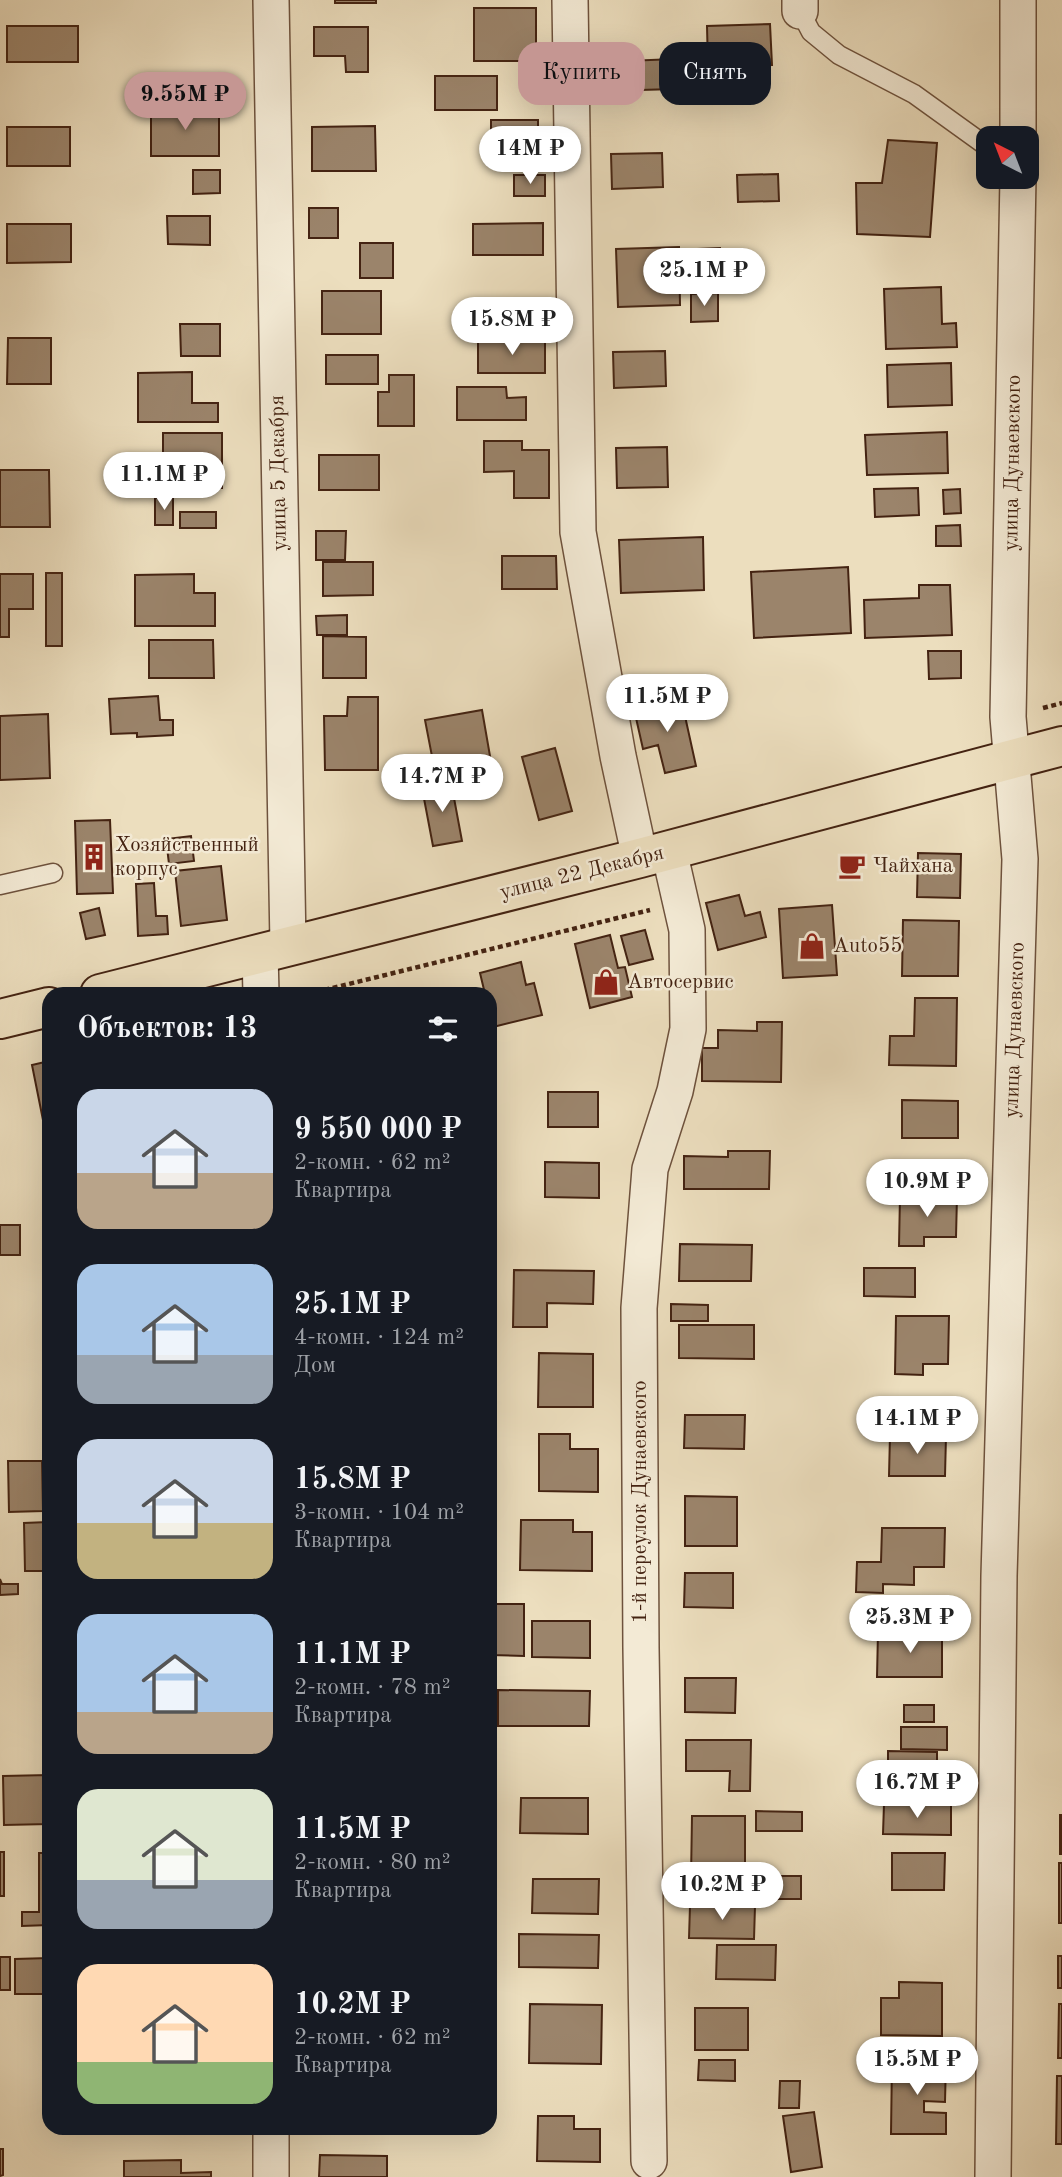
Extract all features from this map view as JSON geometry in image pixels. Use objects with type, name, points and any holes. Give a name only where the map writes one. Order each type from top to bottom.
[{"type":"main road","name":"улица 22 Декабря","points":[[127,987],[655,854],[1062,746]]},
{"type":"main road","points":[[0,1020],[42,1009]]},
{"type":"street","name":"улица 5 Декабря","points":[[263,987],[274,949],[271,0]]},
{"type":"street","name":"1-й переулок Дунаевского","points":[[570,0],[578,531],[618,756],[655,854],[681,902],[687,930],[688,1029],[675,1091],[650,1169],[639,1308],[649,2161]]},
{"type":"street","points":[[1018,0],[1018,126]]},
{"type":"street","name":"улица Дунаевского","points":[[993,2177],[999,1576],[1020,859],[1009,717],[1018,189]]},
{"type":"street","points":[[271,2135],[271,2177]]},
{"type":"lane","points":[[800,5],[811,33],[839,55],[914,94],[976,139]]},
{"type":"lane","points":[[0,885],[53,873]]},
{"type":"path","points":[[336,987],[681,902]]},
{"type":"building","points":[[335,0],[376,0],[376,3],[335,3]]},
{"type":"building","points":[[474,8],[536,8],[536,42],[518,42],[518,61],[474,61]]},
{"type":"building","points":[[770,24],[771,42],[707,42],[707,26]]},
{"type":"building","points":[[7,26],[78,26],[78,62],[7,62]]},
{"type":"building","points":[[314,27],[368,27],[368,72],[346,72],[345,56],[314,56]]},
{"type":"building","points":[[645,60],[659,60],[659,89],[645,90]]},
{"type":"building","points":[[435,76],[497,76],[497,110],[435,110]]},
{"type":"building","points":[[151,107],[219,107],[219,156],[151,156]]},
{"type":"building","points":[[491,120],[538,120],[538,158],[491,158]]},
{"type":"building","points":[[375,126],[376,171],[312,171],[312,127]]},
{"type":"building","points":[[7,127],[70,127],[70,166],[7,166]]},
{"type":"building","points":[[888,140],[937,143],[930,237],[857,234],[856,183],[882,183]]},
{"type":"building","points":[[662,153],[663,187],[612,189],[611,154]]},
{"type":"building","points":[[193,170],[220,170],[220,193],[193,194]]},
{"type":"building","points":[[778,174],[779,201],[738,202],[737,175]]},
{"type":"building","points":[[514,175],[545,175],[545,196],[514,196]]},
{"type":"building","points":[[309,208],[338,208],[338,238],[309,238]]},
{"type":"building","points":[[167,216],[210,216],[210,245],[168,244]]},
{"type":"building","points":[[543,223],[543,255],[473,255],[473,224]]},
{"type":"building","points":[[7,224],[71,224],[71,262],[7,263]]},
{"type":"building","points":[[360,243],[393,243],[393,278],[360,278]]},
{"type":"building","points":[[679,247],[680,305],[618,307],[616,249]]},
{"type":"building","points":[[720,248],[721,279],[699,280],[698,249]]},
{"type":"building","points":[[941,287],[942,324],[956,323],[957,347],[886,349],[884,289]]},
{"type":"building","points":[[322,291],[381,291],[381,334],[322,334]]},
{"type":"building","points":[[718,293],[718,321],[691,322],[691,294]]},
{"type":"building","points":[[180,324],[220,324],[220,356],[181,356]]},
{"type":"building","points":[[8,338],[51,338],[51,384],[7,384]]},
{"type":"building","points":[[545,340],[545,373],[478,373],[478,341]]},
{"type":"building","points":[[665,351],[666,386],[614,388],[613,352]]},
{"type":"building","points":[[326,355],[378,355],[378,384],[326,384]]},
{"type":"building","points":[[951,363],[952,405],[888,407],[887,365]]},
{"type":"building","points":[[192,372],[192,403],[218,403],[218,422],[138,422],[138,373]]},
{"type":"building","points":[[389,375],[414,375],[414,426],[378,426],[378,392],[389,392]]},
{"type":"building","points":[[457,387],[506,387],[507,398],[526,397],[526,420],[457,420]]},
{"type":"building","points":[[947,432],[948,473],[867,475],[865,435]]},
{"type":"building","points":[[163,433],[222,433],[222,488],[163,488]]},
{"type":"building","points":[[484,441],[522,441],[522,450],[549,450],[549,498],[514,498],[514,471],[484,472]]},
{"type":"building","points":[[667,447],[668,487],[617,488],[616,448]]},
{"type":"building","points":[[319,455],[379,455],[379,490],[319,490]]},
{"type":"building","points":[[0,470],[49,470],[50,527],[0,527]]},
{"type":"building","points":[[918,488],[919,515],[875,517],[874,489]]},
{"type":"building","points":[[960,489],[961,513],[944,514],[943,490]]},
{"type":"building","points":[[155,498],[173,498],[173,525],[155,525]]},
{"type":"building","points":[[180,512],[216,512],[216,528],[180,528]]},
{"type":"building","points":[[960,525],[961,546],[936,546],[936,526]]},
{"type":"building","points":[[316,531],[346,531],[345,560],[316,560]]},
{"type":"building","points":[[703,537],[704,590],[621,593],[619,540]]},
{"type":"building","points":[[502,556],[556,556],[557,589],[502,589]]},
{"type":"building","points":[[323,562],[373,562],[373,595],[323,596]]},
{"type":"building","points":[[848,567],[851,633],[754,638],[751,572]]},
{"type":"building","points":[[46,573],[62,573],[62,646],[46,646]]},
{"type":"building","points":[[0,574],[33,574],[33,609],[9,609],[9,637],[0,637]]},
{"type":"building","points":[[194,574],[194,593],[215,593],[215,626],[135,626],[135,575]]},
{"type":"building","points":[[919,585],[950,585],[952,635],[865,638],[864,600],[919,598]]},
{"type":"building","points":[[347,615],[347,635],[317,635],[316,616]]},
{"type":"building","points":[[323,636],[366,637],[366,678],[323,678]]},
{"type":"building","points":[[149,640],[213,640],[214,678],[149,678]]},
{"type":"building","points":[[928,651],[961,651],[961,678],[929,679]]},
{"type":"building","points":[[158,696],[160,720],[173,720],[173,735],[137,737],[137,733],[111,734],[109,699]]},
{"type":"building","points":[[348,697],[378,697],[378,770],[325,770],[324,716],[347,716]]},
{"type":"building","points":[[681,698],[696,766],[665,773],[658,745],[643,749],[634,709]]},
{"type":"building","points":[[482,710],[490,756],[475,759],[477,769],[436,777],[425,720]]},
{"type":"building","points":[[48,714],[50,778],[0,780],[0,716]]},
{"type":"building","points":[[555,748],[572,811],[539,820],[522,757]]},
{"type":"building","points":[[451,782],[462,841],[433,846],[422,788]]},
{"type":"building","name":"Хозяйственный корпус","points":[[110,820],[113,893],[77,894],[75,821]]},
{"type":"building","points":[[191,836],[194,861],[169,864],[166,839]]},
{"type":"building","points":[[918,853],[961,854],[960,898],[917,897]]},
{"type":"building","points":[[221,866],[227,920],[181,926],[175,871]]},
{"type":"building","points":[[154,883],[156,916],[167,916],[168,934],[138,936],[136,884]]},
{"type":"building","points":[[739,895],[745,916],[760,912],[766,937],[718,950],[706,903]]},
{"type":"building","points":[[832,905],[837,975],[783,978],[779,909]]},
{"type":"building","points":[[99,908],[105,935],[86,939],[80,913]]},
{"type":"building","points":[[903,920],[959,921],[958,976],[902,976]]},
{"type":"building","points":[[645,930],[653,959],[629,965],[621,936]]},
{"type":"building","name":"Автосервис","points":[[610,935],[618,968],[625,967],[632,997],[590,1008],[575,944]]},
{"type":"building","points":[[521,962],[526,985],[534,983],[542,1015],[497,1026],[497,987],[483,987],[480,973]]},
{"type":"building","points":[[915,998],[957,998],[956,1066],[889,1065],[890,1036],[914,1036]]},
{"type":"building","points":[[757,1022],[782,1022],[781,1082],[702,1081],[702,1048],[718,1048],[718,1030],[757,1031]]},
{"type":"building","points":[[42,1063],[42,1115],[32,1065]]},
{"type":"building","points":[[548,1092],[598,1092],[598,1127],[548,1127]]},
{"type":"building","points":[[902,1100],[958,1101],[958,1138],[902,1138]]},
{"type":"building","points":[[728,1151],[770,1151],[769,1189],[684,1189],[684,1156],[728,1157]]},
{"type":"building","points":[[545,1162],[599,1163],[599,1198],[545,1197]]},
{"type":"building","points":[[900,1196],[957,1196],[956,1237],[924,1237],[924,1246],[899,1246]]},
{"type":"building","points":[[0,1225],[20,1225],[20,1255],[0,1255]]},
{"type":"building","points":[[680,1244],[752,1245],[751,1281],[679,1281]]},
{"type":"building","points":[[864,1268],[915,1268],[915,1297],[864,1296]]},
{"type":"building","points":[[514,1270],[594,1271],[593,1304],[547,1303],[547,1327],[513,1327]]},
{"type":"building","points":[[671,1304],[708,1305],[708,1321],[671,1321]]},
{"type":"building","points":[[896,1316],[949,1316],[948,1364],[923,1364],[923,1375],[895,1374]]},
{"type":"building","points":[[679,1325],[754,1325],[754,1359],[679,1358]]},
{"type":"building","points":[[539,1353],[593,1354],[593,1407],[538,1407]]},
{"type":"building","points":[[685,1415],[745,1415],[744,1449],[684,1448]]},
{"type":"building","points":[[539,1434],[570,1434],[570,1449],[598,1449],[598,1492],[539,1491]]},
{"type":"building","points":[[890,1435],[946,1436],[945,1476],[889,1476]]},
{"type":"building","points":[[8,1461],[42,1461],[42,1511],[9,1512]]},
{"type":"building","points":[[685,1496],[737,1497],[737,1546],[685,1546]]},
{"type":"building","points":[[521,1520],[573,1520],[573,1532],[592,1532],[592,1571],[520,1570]]},
{"type":"building","points":[[42,1522],[42,1571],[25,1571],[24,1523]]},
{"type":"building","points":[[882,1528],[945,1528],[944,1567],[914,1567],[914,1585],[883,1584],[883,1593],[856,1592],[857,1562],[881,1562]]},
{"type":"building","points":[[685,1573],[733,1573],[733,1608],[684,1607]]},
{"type":"building","points":[[0,1579],[2,1584],[18,1584],[18,1594],[0,1595]]},
{"type":"building","points":[[878,1599],[915,1600],[914,1626],[878,1625]]},
{"type":"building","points":[[497,1604],[524,1604],[524,1656],[497,1655]]},
{"type":"building","points":[[532,1621],[590,1621],[590,1658],[532,1657]]},
{"type":"building","points":[[878,1632],[942,1633],[942,1677],[877,1677]]},
{"type":"building","points":[[685,1678],[736,1678],[735,1713],[685,1712]]},
{"type":"building","points":[[498,1690],[590,1691],[589,1726],[498,1726]]},
{"type":"building","points":[[904,1705],[934,1705],[934,1722],[904,1722]]},
{"type":"building","points":[[901,1727],[947,1727],[947,1750],[901,1749]]},
{"type":"building","points":[[686,1740],[751,1740],[750,1791],[729,1791],[730,1771],[686,1771]]},
{"type":"building","points":[[888,1751],[937,1752],[937,1775],[888,1774]]},
{"type":"building","points":[[42,1775],[42,1824],[4,1825],[3,1776]]},
{"type":"building","points":[[521,1798],[588,1798],[588,1834],[520,1833]]},
{"type":"building","points":[[884,1804],[951,1805],[951,1835],[883,1834]]},
{"type":"building","points":[[756,1811],[802,1812],[802,1831],[756,1831]]},
{"type":"building","points":[[1062,1815],[1062,1854],[1060,1854]]},
{"type":"building","points":[[692,1816],[745,1816],[745,1878],[691,1878]]},
{"type":"building","points":[[0,1852],[4,1852],[4,1896],[0,1896]]},
{"type":"building","points":[[39,1853],[42,1853],[42,1925],[22,1926],[22,1912],[39,1912]]},
{"type":"building","points":[[892,1853],[945,1853],[944,1890],[892,1890]]},
{"type":"building","points":[[1059,1863],[1062,1863],[1062,1923],[1059,1923]]},
{"type":"building","points":[[756,1876],[801,1876],[801,1899],[756,1899]]},
{"type":"building","points":[[533,1879],[599,1879],[598,1914],[532,1913]]},
{"type":"building","points":[[690,1906],[755,1906],[754,1939],[689,1938]]},
{"type":"building","points":[[519,1934],[599,1935],[598,1968],[519,1967]]},
{"type":"building","points":[[717,1945],[776,1945],[775,1980],[716,1979]]},
{"type":"building","points":[[1058,1956],[1062,1956],[1062,1988],[1058,1988]]},
{"type":"building","points":[[0,1957],[10,1957],[10,1990],[0,1990]]},
{"type":"building","points":[[42,1958],[42,1994],[15,1994],[15,1959]]},
{"type":"building","points":[[899,1982],[942,1983],[942,2036],[881,2035],[881,1998],[899,1998]]},
{"type":"building","points":[[530,2004],[602,2005],[601,2064],[529,2063]]},
{"type":"building","points":[[1059,2004],[1062,2004],[1062,2058],[1058,2058]]},
{"type":"building","points":[[695,2008],[748,2008],[748,2050],[695,2050]]},
{"type":"building","points":[[699,2060],[735,2060],[735,2081],[698,2080]]},
{"type":"building","points":[[892,2060],[946,2061],[945,2102],[924,2101],[924,2112],[946,2113],[946,2134],[891,2134]]},
{"type":"building","points":[[1057,2076],[1062,2076],[1062,2144],[1056,2144]]},
{"type":"building","points":[[780,2081],[800,2081],[799,2108],[779,2108]]},
{"type":"building","points":[[814,2112],[822,2167],[791,2172],[783,2116]]},
{"type":"building","points":[[538,2116],[574,2116],[574,2129],[600,2129],[600,2162],[537,2161]]},
{"type":"building","points":[[0,2149],[3,2149],[3,2175],[0,2176]]},
{"type":"building","points":[[320,2155],[387,2156],[387,2177],[319,2177]]},
{"type":"building","points":[[181,2160],[181,2173],[211,2172],[211,2177],[124,2177],[124,2161]]},
{"type":"place","name":"Хозяйственный корпус","points":[[94,857]]},
{"type":"place","name":"Чайхана","points":[[852,866]]},
{"type":"place","name":"Auto55","points":[[812,946]]},
{"type":"place","name":"Автосервис","points":[[606,982]]}]
